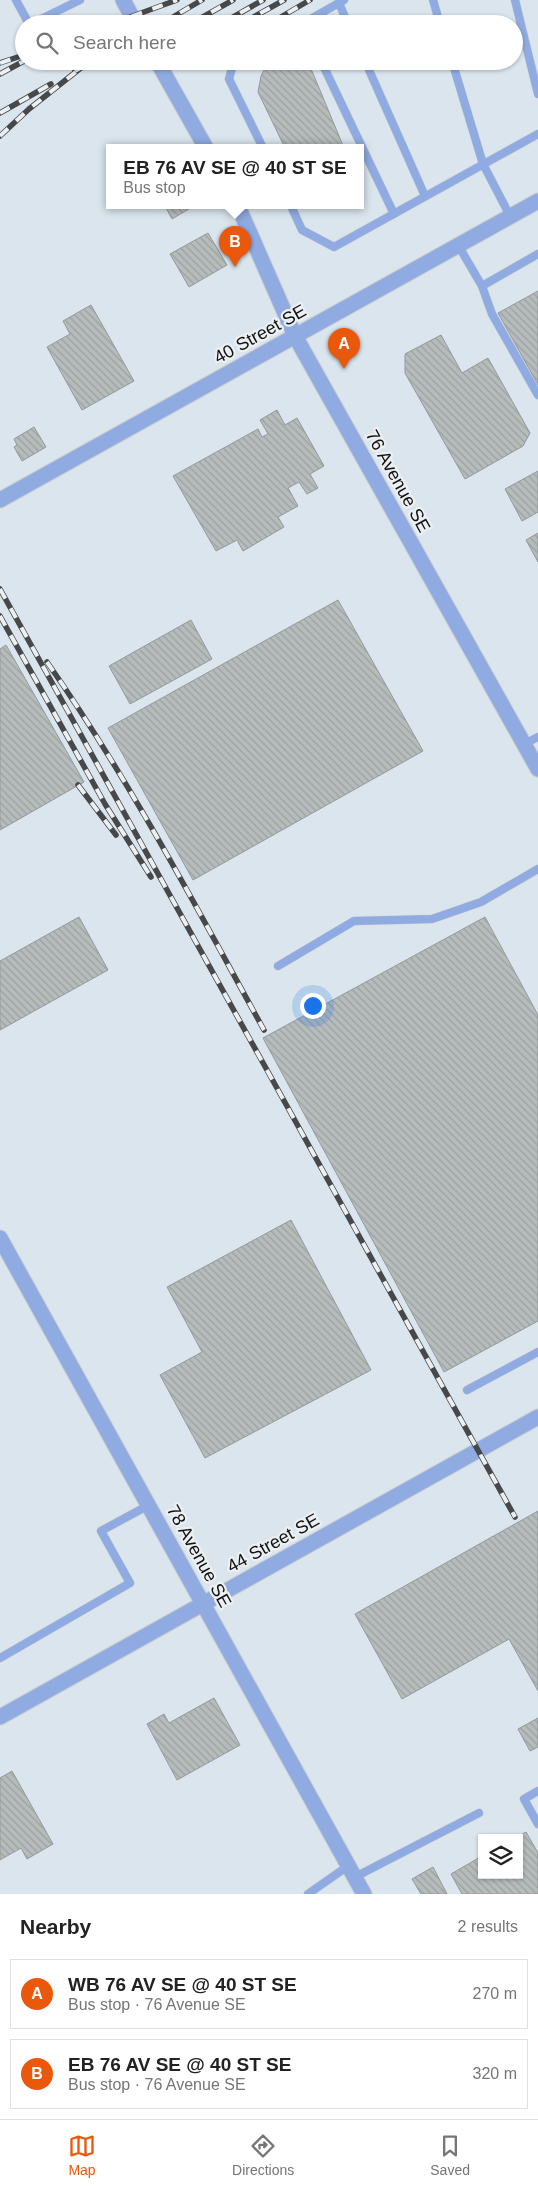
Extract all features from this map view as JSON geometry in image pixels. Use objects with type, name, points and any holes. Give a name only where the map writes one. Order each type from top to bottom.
[{"type":"street","points":[[123,0],[131,15]]},
{"type":"street","points":[[162,70],[204,144]]},
{"type":"street","name":"40 Street SE","points":[[0,500],[538,201]]},
{"type":"street","name":"76 Avenue SE","points":[[239,209],[295,336],[538,769]]},
{"type":"street","name":"78 Avenue SE","points":[[0,1238],[364,1894]]},
{"type":"street","name":"44 Street SE","points":[[0,1717],[538,1417]]},
{"type":"lane","points":[[16,0],[25,15]]},
{"type":"lane","points":[[49,15],[80,0]]},
{"type":"lane","points":[[433,0],[437,15]]},
{"type":"lane","points":[[515,0],[519,15]]},
{"type":"lane","points":[[318,15],[341,2],[345,15]]},
{"type":"lane","points":[[523,33],[538,94]]},
{"type":"lane","points":[[232,70],[229,79],[261,144]]},
{"type":"lane","points":[[325,70],[361,144]]},
{"type":"lane","points":[[369,70],[425,196]]},
{"type":"lane","points":[[455,70],[483,164],[510,216]]},
{"type":"lane","points":[[292,209],[302,230],[334,247],[538,134]]},
{"type":"lane","points":[[364,151],[394,214]]},
{"type":"lane","points":[[458,245],[482,286],[492,314],[538,395]]},
{"type":"lane","points":[[482,286],[538,254]]},
{"type":"lane","points":[[524,744],[538,737]]},
{"type":"lane","points":[[278,966],[354,922],[432,919],[480,902],[538,869]]},
{"type":"lane","points":[[467,1390],[538,1352]]},
{"type":"lane","points":[[0,1658],[130,1583],[101,1531],[149,1505]]},
{"type":"lane","points":[[538,1791],[524,1799],[538,1824]]},
{"type":"lane","points":[[308,1894],[352,1871],[479,1813]]},
{"type":"shaded area","points":[[0,0],[538,0],[538,1894],[0,1894]]},
{"type":"building","points":[[264,70],[312,71],[342,144],[283,144],[258,92]]},
{"type":"building","points":[[167,209],[189,209],[172,219]]},
{"type":"building","points":[[208,233],[227,265],[189,287],[170,254]]},
{"type":"building","points":[[538,291],[538,385],[498,313]]},
{"type":"building","points":[[91,305],[134,381],[82,410],[47,347],[70,334],[63,321]]},
{"type":"building","points":[[441,335],[462,373],[488,358],[530,433],[523,446],[465,479],[405,373],[405,354]]},
{"type":"building","points":[[277,410],[285,425],[297,418],[324,466],[310,474],[318,488],[307,494],[299,482],[288,488],[298,506],[278,517],[284,527],[243,551],[237,540],[216,551],[173,476],[258,429],[262,437],[268,434],[260,420]]},
{"type":"building","points":[[34,427],[46,447],[22,461],[14,447],[17,445],[14,439]]},
{"type":"building","points":[[538,471],[538,512],[522,521],[505,489]]},
{"type":"building","points":[[538,533],[538,562],[526,540]]},
{"type":"building","points":[[338,600],[423,751],[193,880],[108,728]]},
{"type":"building","points":[[191,620],[212,659],[130,704],[109,666]]},
{"type":"building","points":[[6,645],[84,782],[0,830],[0,649]]},
{"type":"building","points":[[79,917],[108,970],[0,1030],[0,961]]},
{"type":"building","points":[[485,917],[538,1015],[538,1321],[444,1372],[263,1038]]},
{"type":"building","points":[[291,1220],[371,1370],[205,1458],[160,1375],[202,1352],[167,1287]]},
{"type":"building","points":[[538,1511],[538,1691],[509,1639],[402,1699],[355,1614]]},
{"type":"building","points":[[214,1698],[240,1745],[177,1780],[147,1724],[164,1714],[169,1723]]},
{"type":"building","points":[[538,1718],[538,1747],[530,1751],[518,1729]]},
{"type":"building","points":[[12,1771],[53,1844],[27,1859],[21,1848],[0,1860],[0,1778]]},
{"type":"building","points":[[526,1832],[538,1853],[538,1894],[462,1894],[451,1874],[478,1858],[478,1879],[523,1879],[522,1834]]},
{"type":"building","points":[[433,1867],[447,1894],[421,1894],[412,1879]]},
{"type":"railway","points":[[136,15],[177,0]]},
{"type":"railway","points":[[176,15],[202,0]]},
{"type":"railway","points":[[206,15],[233,0]]},
{"type":"railway","points":[[237,15],[263,0]]},
{"type":"railway","points":[[257,15],[284,0]]},
{"type":"railway","points":[[284,15],[310,0]]},
{"type":"railway","points":[[0,63],[15,58]]},
{"type":"railway","points":[[0,74],[15,66]]},
{"type":"railway","points":[[0,136],[29,109],[78,70]]},
{"type":"railway","points":[[0,113],[51,84]]},
{"type":"railway","points":[[0,589],[515,1517]]},
{"type":"railway","points":[[0,616],[105,804],[151,877]]},
{"type":"railway","points":[[47,662],[134,797],[264,1030]]},
{"type":"railway","points":[[78,785],[116,835]]},
{"type":"place","name":"EB 76 AV SE @ 40 ST SE","points":[[235,267]]},
{"type":"place","name":"WB 76 AV SE @ 40 ST SE","points":[[344,369]]}]
